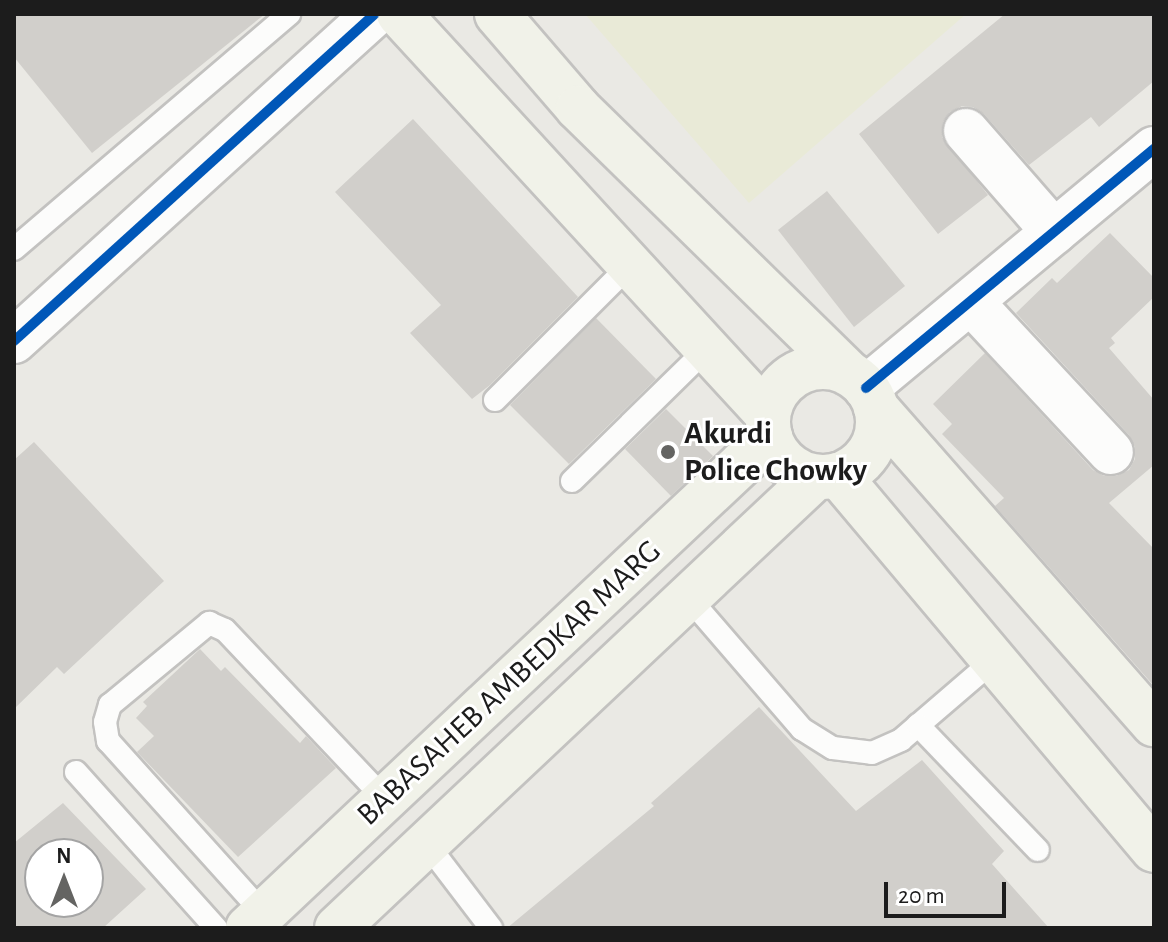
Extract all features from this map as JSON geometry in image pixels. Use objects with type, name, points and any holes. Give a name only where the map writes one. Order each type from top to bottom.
[{"type":"main road","points":[[399,14],[707,349],[769,426],[786,464],[827,476],[994,660],[1154,850]]},
{"type":"main road","points":[[497,14],[578,108],[864,390],[1154,724]]},
{"type":"main road","points":[[769,426],[775,395],[798,373],[830,368],[864,390],[877,429],[871,450],[857,466],[827,476]]},
{"type":"main road","name":"BABASAHEB AMBEDKAR MARG","points":[[256,921],[769,426]]},
{"type":"main road","name":"BABASAHEB AMBEDKAR MARG","points":[[337,928],[688,597],[827,476]]},
{"type":"street","points":[[14,341],[374,14]]},
{"type":"street","points":[[966,131],[1054,232]]},
{"type":"street","points":[[864,390],[1054,232],[1146,173]]},
{"type":"street","points":[[971,302],[1111,452]]},
{"type":"lane","points":[[14,249],[289,14]]},
{"type":"lane","points":[[495,400],[630,265]]},
{"type":"lane","points":[[572,481],[707,349]]},
{"type":"lane","points":[[688,597],[802,729],[833,748],[872,753],[901,740],[994,660]]},
{"type":"lane","points":[[256,921],[108,741],[105,722],[110,705],[209,623],[225,630],[385,799]]},
{"type":"lane","points":[[918,725],[1038,850]]},
{"type":"lane","points":[[76,772],[216,928]]},
{"type":"lane","points":[[427,844],[489,927]]},
{"type":"green space","points":[[585,14],[966,14],[749,203]]},
{"type":"building","points":[[14,14],[265,14],[92,153],[14,57]]},
{"type":"building","points":[[1005,14],[1154,14],[1154,81],[1099,127],[1091,117],[1029,165],[984,114],[973,107],[962,106],[950,112],[943,122],[942,137],[988,195],[938,234],[859,134]]},
{"type":"building","points":[[413,119],[578,297],[472,399],[410,333],[441,305],[335,192]]},
{"type":"building","points":[[827,191],[905,286],[854,327],[778,230]]},
{"type":"building","points":[[1110,233],[1154,278],[1154,297],[1111,338],[1115,343],[1109,348],[1154,400],[1154,465],[1109,503],[1154,549],[1154,686],[995,506],[1004,498],[942,434],[952,424],[933,404],[985,353],[1093,470],[1104,476],[1116,476],[1129,470],[1135,459],[1135,447],[1129,435],[1016,313],[1052,278],[1057,283]]},
{"type":"building","points":[[596,318],[656,379],[569,464],[510,405]]},
{"type":"building","name":"Akurdi Police Chowky","points":[[666,409],[713,456],[671,496],[625,449]]},
{"type":"building","points":[[34,442],[164,581],[64,674],[57,667],[14,709],[14,460]]},
{"type":"building","points":[[200,649],[221,671],[225,667],[300,743],[306,736],[336,768],[238,857],[137,752],[154,736],[136,718],[147,706],[143,702]]},
{"type":"building","points":[[759,707],[856,811],[922,760],[1004,851],[992,864],[1049,928],[507,928],[654,806],[651,803]]},
{"type":"building","points":[[63,803],[97,838],[24,838],[24,918],[104,918],[104,845],[146,889],[103,928],[14,928],[14,843]]},
{"type":"cycle path","points":[[14,341],[374,14]]},
{"type":"cycle path","points":[[866,388],[1154,149]]},
{"type":"place","name":"Akurdi Police Chowky","points":[[668,452]]}]
